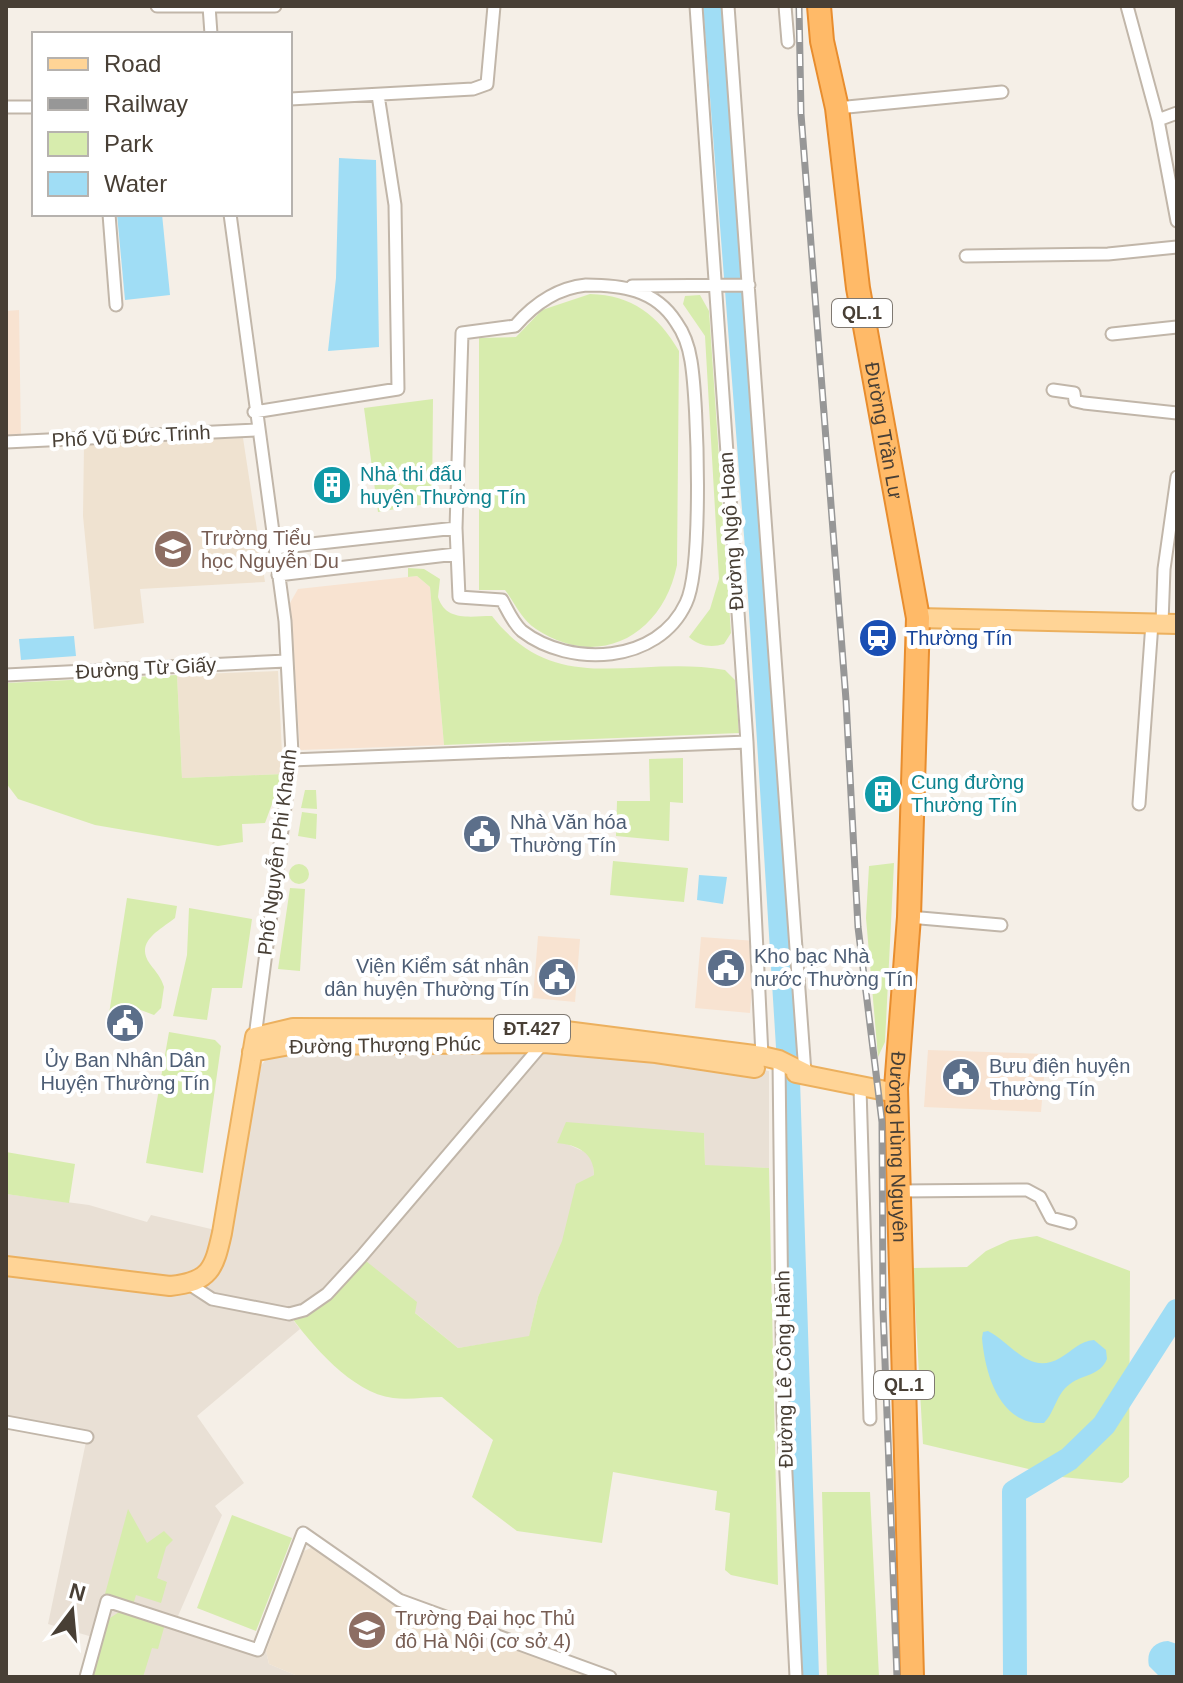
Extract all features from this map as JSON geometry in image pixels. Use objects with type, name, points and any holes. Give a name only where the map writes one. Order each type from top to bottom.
[{"type":"highway","name":"Đường Trần Lư","points":[[819,6],[822,41],[837,108],[858,288],[918,618]]},
{"type":"highway","name":"Đường Hùng Nguyên","points":[[912,1677],[896,1093],[909,917],[918,618]]},
{"type":"main road","points":[[918,618],[1164,623]]},
{"type":"main road","name":"Đường Thượng Phúc","points":[[253,1044],[547,1036],[773,1062],[860,1088],[896,1093]]},
{"type":"main road","name":"Phố Nguyễn Phi Khanh","points":[[189,1284],[215,1264],[253,1044]]},
{"type":"main road","points":[[6,1266],[151,1285],[189,1284]]},
{"type":"street","points":[[157,6],[275,6]]},
{"type":"street","points":[[209,6],[211,32]]},
{"type":"street","points":[[292,99],[473,89],[487,84],[494,6]]},
{"type":"street","name":"Đường Ngô Hoan","points":[[696,6],[747,742],[773,1062]]},
{"type":"street","points":[[728,6],[805,1073]]},
{"type":"street","points":[[785,6],[788,42]]},
{"type":"street","points":[[1127,6],[1158,120],[1177,221]]},
{"type":"street","points":[[837,108],[1002,92]]},
{"type":"street","points":[[254,412],[398,389],[395,205],[378,95]]},
{"type":"street","points":[[6,107],[32,107]]},
{"type":"street","points":[[1158,120],[1177,113]]},
{"type":"street","points":[[109,216],[116,305]]},
{"type":"street","name":"Phố Nguyễn Phi Khanh","points":[[230,216],[254,412],[275,548],[286,661],[291,760],[253,1044]]},
{"type":"street","points":[[966,256],[1108,254],[1177,247]]},
{"type":"street","points":[[624,286],[639,290],[668,312],[687,343],[691,362],[695,566],[689,596],[677,619],[651,639],[624,652],[579,655],[559,650],[520,630],[502,600],[459,597],[456,528],[462,333],[515,326],[541,302],[570,287],[624,286],[715,287],[749,285]]},
{"type":"street","points":[[1112,334],[1177,327]]},
{"type":"street","points":[[1053,390],[1074,393],[1075,401],[1084,403],[1177,413]]},
{"type":"street","name":"Phố Vũ Đức Trinh","points":[[6,442],[257,430]]},
{"type":"street","points":[[1139,804],[1164,623],[1164,569],[1177,479]]},
{"type":"street","points":[[275,548],[456,528]]},
{"type":"street","points":[[278,575],[456,554]]},
{"type":"street","name":"Đường Từ Giấy","points":[[6,675],[286,661]]},
{"type":"street","points":[[291,760],[747,742]]},
{"type":"street","points":[[909,917],[1001,925]]},
{"type":"street","points":[[189,1284],[212,1299],[289,1314],[304,1310],[327,1294],[370,1247],[547,1036]]},
{"type":"street","name":"Đường Lê Công Hành","points":[[773,1062],[783,1413],[796,1677]]},
{"type":"street","points":[[860,1088],[870,1419]]},
{"type":"street","points":[[899,1191],[1027,1190],[1038,1195],[1051,1218],[1070,1223]]},
{"type":"street","points":[[6,1422],[87,1437]]},
{"type":"street","points":[[86,1677],[107,1601],[258,1650],[303,1533],[399,1600],[610,1677]]},
{"type":"shaded area","points":[[19,310],[21,441],[6,442],[6,311]]},
{"type":"shaded area","name":"Trường Tiểu học Nguyễn Du","points":[[243,438],[265,582],[140,589],[144,623],[94,629],[83,516],[84,445]]},
{"type":"shaded area","points":[[417,576],[430,587],[444,745],[300,750],[290,603],[298,589]]},
{"type":"shaded area","points":[[278,671],[283,774],[182,778],[177,675]]},
{"type":"shaded area","points":[[538,936],[580,939],[575,1002],[533,998]]},
{"type":"shaded area","points":[[701,937],[756,941],[750,1013],[695,1008]]},
{"type":"shaded area","points":[[305,1039],[700,1059],[769,1071],[769,1168],[705,1166],[704,1133],[567,1144],[587,1153],[593,1162],[594,1175],[538,1297],[529,1337],[458,1348],[414,1312],[328,1293],[289,1315],[300,1329],[197,1416],[244,1483],[215,1506],[222,1515],[178,1616],[266,1651],[269,1664],[300,1677],[86,1677],[96,1638],[48,1624],[87,1437],[6,1419],[6,1194],[89,1205],[147,1222],[151,1215],[224,1232],[246,1083],[269,1056]]},
{"type":"shaded area","points":[[928,1050],[1046,1054],[1041,1112],[924,1107]]},
{"type":"shaded area","name":"Trường Đại học Thủ đô Hà Nội (cơ sở 4)","points":[[313,1547],[399,1609],[598,1677],[300,1677],[269,1664],[266,1651],[304,1551]]},
{"type":"green space","points":[[590,294],[619,298],[642,309],[662,327],[679,351],[677,565],[670,590],[643,627],[625,639],[605,646],[583,647],[560,641],[536,629],[522,616],[505,590],[479,590],[479,338],[516,337],[542,310]]},
{"type":"green space","points":[[700,295],[709,311],[731,633],[724,644],[714,646],[701,644],[689,637],[710,609],[719,579],[705,336],[683,304],[685,296]]},
{"type":"green space","points":[[433,399],[432,503],[378,512],[364,408]]},
{"type":"green space","points":[[408,568],[424,569],[440,579],[438,597],[447,611],[467,617],[492,616],[517,642],[543,658],[571,666],[600,668],[692,667],[725,670],[735,680],[739,733],[444,745],[430,587],[417,576],[408,577]]},
{"type":"green space","points":[[177,675],[182,778],[283,774],[265,823],[242,824],[243,842],[218,846],[95,825],[18,799],[6,783],[6,683]]},
{"type":"green space","points":[[683,758],[683,803],[670,802],[669,841],[616,836],[617,801],[650,801],[649,759]]},
{"type":"green space","points":[[305,790],[316,790],[317,809],[301,808]]},
{"type":"green space","points":[[302,812],[317,814],[316,839],[298,836]]},
{"type":"green space","points":[[613,861],[688,868],[684,902],[610,895]]},
{"type":"green space","points":[[894,863],[885,1042],[878,1057],[866,918],[869,866]]},
{"type":"green space","points":[[299,864],[306,867],[309,874],[306,881],[299,884],[292,881],[289,874],[292,867]]},
{"type":"green space","points":[[290,888],[305,889],[300,971],[278,969]]},
{"type":"green space","points":[[127,898],[177,906],[175,918],[151,937],[145,949],[164,987],[161,1008],[154,1015],[130,1006],[109,1014]]},
{"type":"green space","points":[[189,908],[252,919],[242,988],[212,988],[207,1020],[173,1016],[187,955]]},
{"type":"green space","points":[[169,1032],[215,1040],[221,1046],[203,1173],[146,1163]]},
{"type":"green space","points":[[566,1122],[704,1133],[705,1165],[769,1168],[778,1585],[731,1575],[725,1570],[730,1513],[715,1510],[717,1491],[613,1472],[602,1543],[517,1531],[472,1497],[493,1440],[442,1397],[393,1398],[363,1387],[334,1365],[289,1314],[305,1310],[361,1257],[417,1302],[415,1313],[458,1348],[529,1336],[538,1297],[562,1241],[576,1184],[594,1175],[588,1155],[557,1143]]},
{"type":"green space","points":[[6,1152],[75,1164],[69,1203],[6,1194]]},
{"type":"green space","points":[[1037,1236],[1130,1271],[1129,1477],[1122,1483],[1062,1477],[923,1444],[913,1268],[967,1267],[986,1251],[1010,1240]]},
{"type":"green space","points":[[822,1492],[870,1492],[879,1677],[827,1677]]},
{"type":"green space","points":[[128,1509],[147,1543],[164,1531],[173,1540],[166,1547],[157,1578],[167,1582],[161,1603],[136,1595],[133,1605],[105,1594]]},
{"type":"green space","points":[[232,1515],[292,1538],[256,1631],[197,1608]]},
{"type":"green space","points":[[122,1610],[165,1624],[158,1649],[152,1648],[143,1677],[90,1677],[107,1620]]},
{"type":"water","points":[[339,158],[376,160],[379,347],[328,351],[336,278]]},
{"type":"water","points":[[117,216],[162,216],[170,295],[125,300]]},
{"type":"water","points":[[74,636],[76,656],[21,660],[19,639]]},
{"type":"water","points":[[699,875],[727,877],[723,904],[697,900]]},
{"type":"water","points":[[988,1331],[1030,1361],[1049,1362],[1080,1344],[1094,1340],[1106,1350],[1107,1359],[1100,1369],[1065,1388],[1044,1423],[1029,1421],[1005,1406],[991,1381],[982,1338],[983,1332]]},
{"type":"water","points":[[1168,1641],[1177,1644],[1177,1675],[1160,1677],[1149,1666],[1149,1656],[1155,1646]]},
{"type":"waterway","points":[[715,6],[757,548],[788,1047]]},
{"type":"waterway","points":[[788,1080],[807,1677]]},
{"type":"waterway","points":[[1015,1677],[1014,1492],[1069,1459],[1104,1425],[1177,1311]]},
{"type":"railway","points":[[799,6],[801,114],[846,700],[858,927],[882,1122],[883,1309],[897,1677]]},
{"type":"place","name":"Nhà thi đấu huyện Thường Tín","points":[[332,485]]},
{"type":"place","name":"Trường Tiểu học Nguyễn Du","points":[[173,549]]},
{"type":"place","name":"Thường Tín","points":[[878,638]]},
{"type":"place","name":"Cung đường Thường Tín","points":[[883,794]]},
{"type":"place","name":"Nhà Văn hóa Thường Tín","points":[[482,834]]},
{"type":"place","name":"Kho bạc Nhà nước Thường Tín","points":[[726,968]]},
{"type":"place","name":"Viện Kiểm sát nhân dân huyện Thường Tín","points":[[557,977]]},
{"type":"place","name":"Ủy Ban Nhân Dân Huyện Thường Tín","points":[[125,1023]]},
{"type":"place","name":"Bưu điện huyện Thường Tín","points":[[961,1077]]},
{"type":"place","name":"Trường Đại học Thủ đô Hà Nội (cơ sở 4)","points":[[367,1630]]}]
